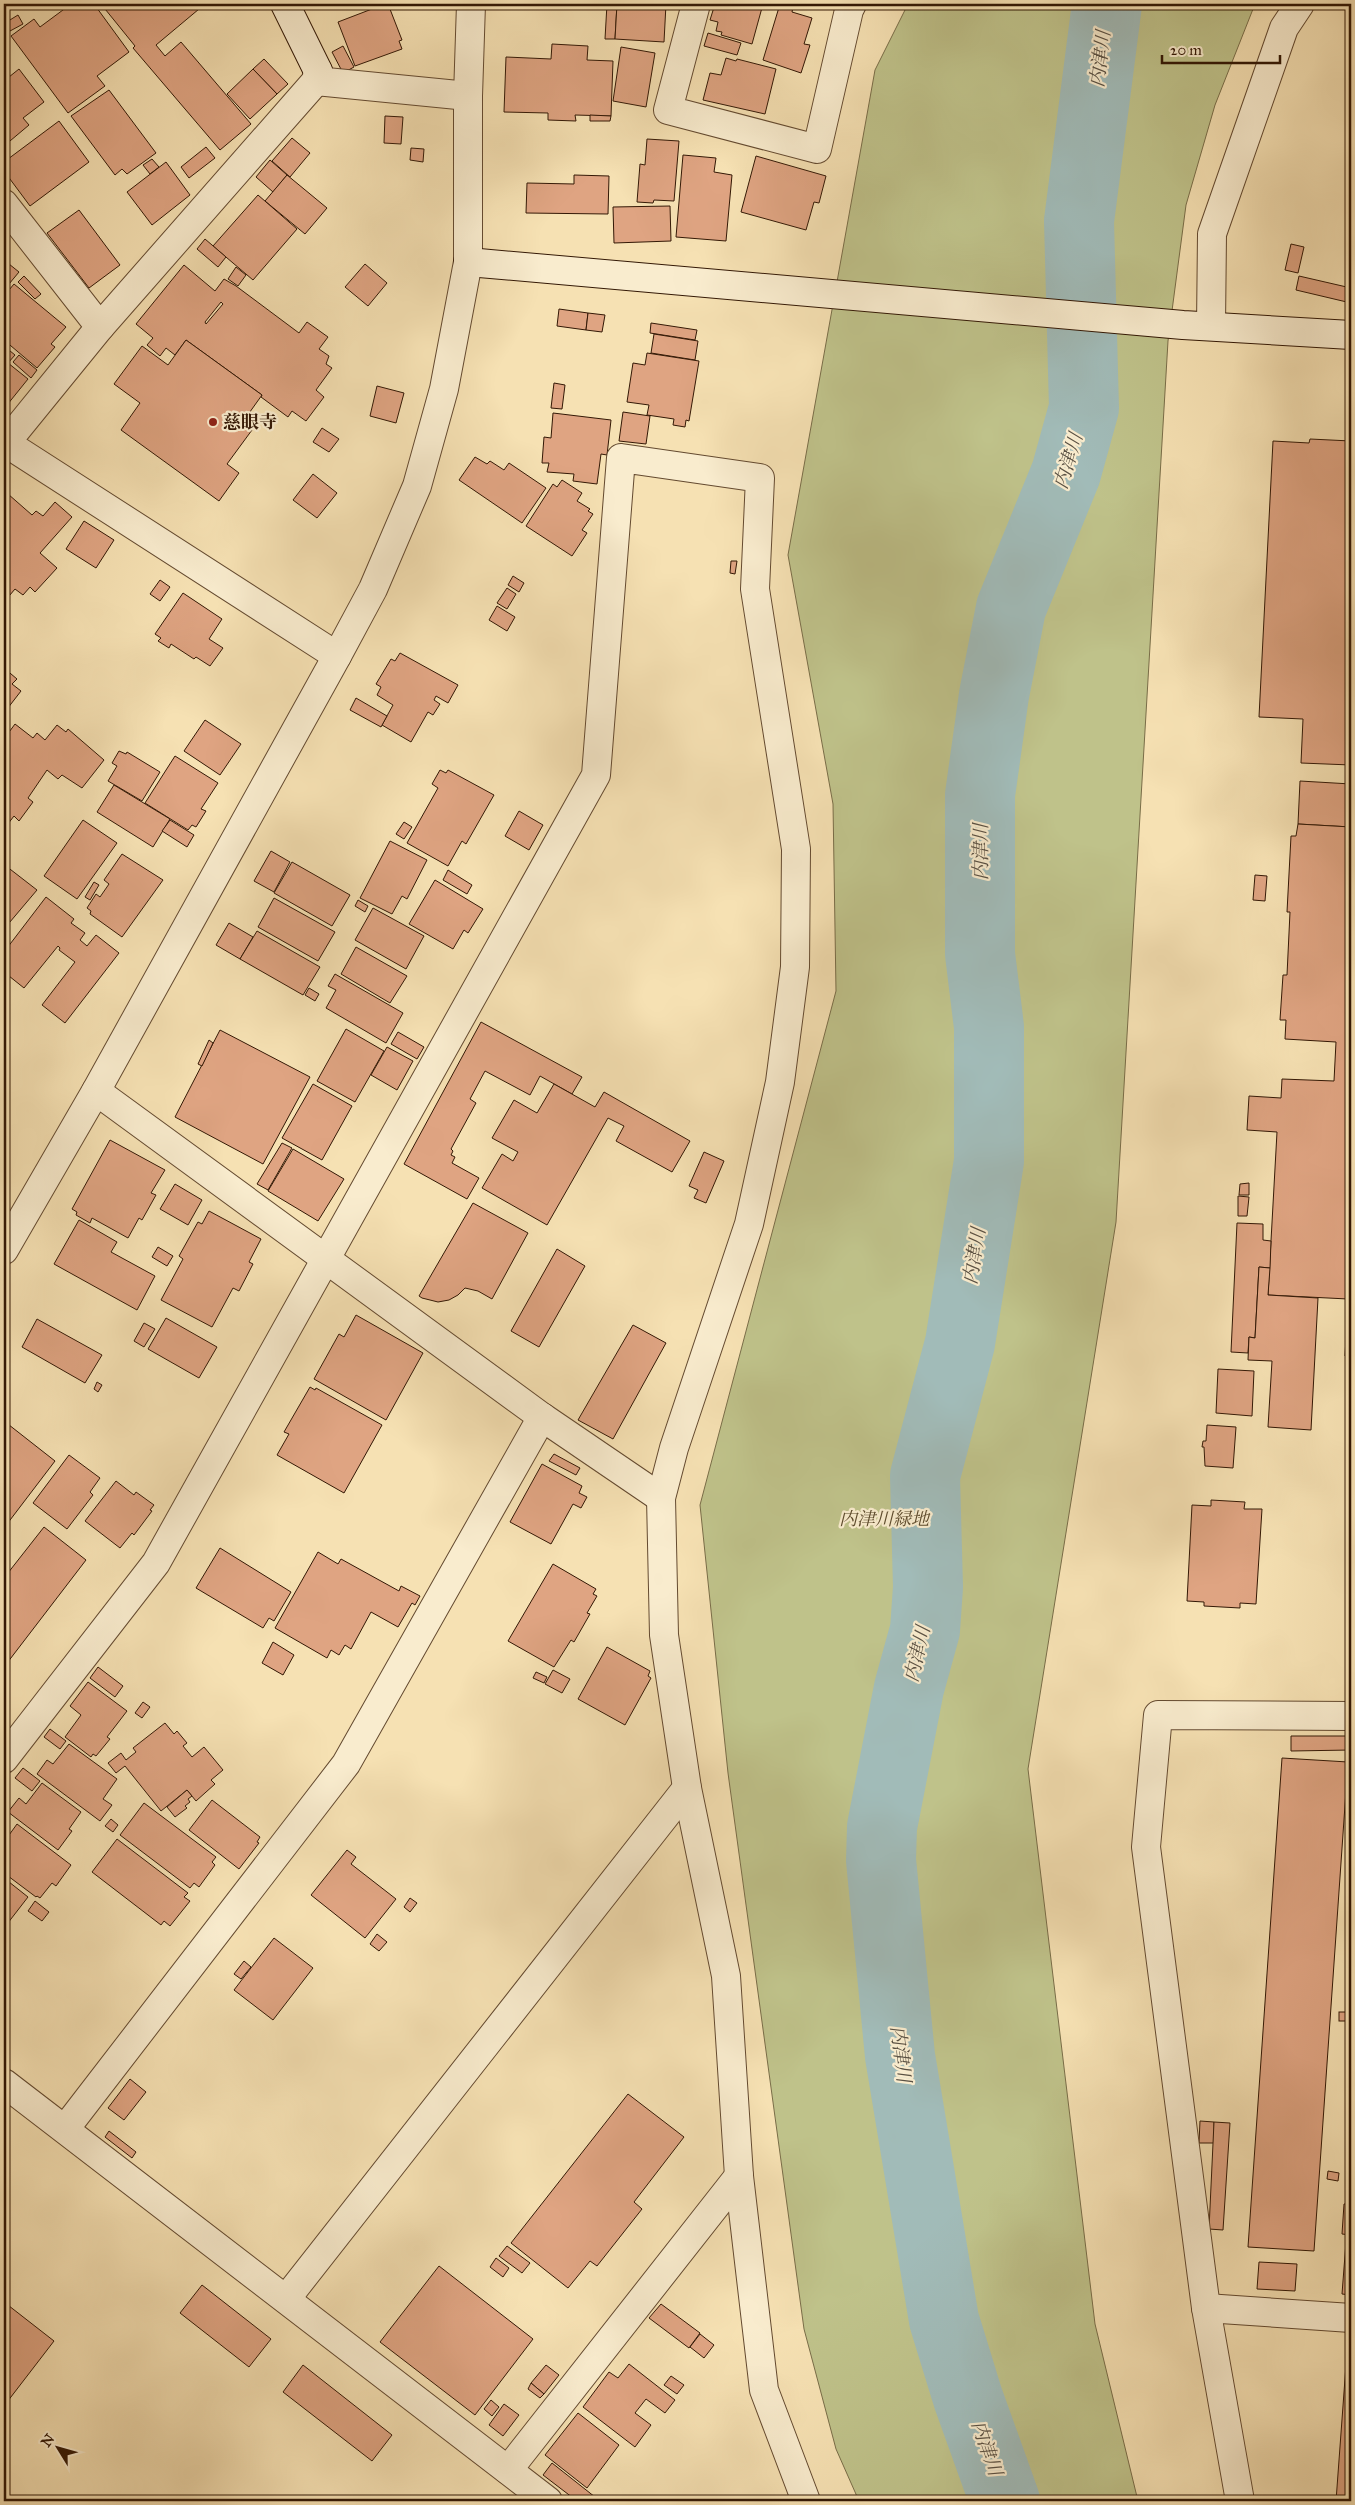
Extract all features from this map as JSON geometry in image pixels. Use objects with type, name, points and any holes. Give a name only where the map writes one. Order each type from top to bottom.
[{"type":"street","points":[[285,4],[317,76]]},
{"type":"street","points":[[4,1250],[96,1091],[337,656],[372,589],[417,486],[444,389],[468,262],[468,96],[471,4]]},
{"type":"street","points":[[696,4],[668,110],[816,148],[848,10],[852,4]]},
{"type":"street","points":[[1211,326],[1212,234],[1284,28],[1300,4]]},
{"type":"street","points":[[317,76],[468,96]]},
{"type":"street","points":[[317,76],[100,327],[5,444],[337,656]]},
{"type":"street","points":[[4,204],[100,327]]},
{"type":"street","points":[[468,262],[1183,324],[1351,335]]},
{"type":"street","points":[[4,1759],[156,1563],[596,775],[622,458],[760,478],[755,589],[796,849],[794,967],[780,1082],[749,1224],[674,1448],[661,1498],[664,1635],[687,1788],[726,1976],[739,2176],[764,2390],[806,2501]]},
{"type":"street","points":[[96,1091],[328,1258],[542,1417],[661,1498]]},
{"type":"street","points":[[65,2129],[346,1764],[542,1417]]},
{"type":"street","points":[[1240,2501],[1206,2308],[1146,1847],[1158,1715],[1351,1716]]},
{"type":"street","points":[[286,2299],[687,1788]]},
{"type":"street","points":[[4,2083],[548,2501]]},
{"type":"street","points":[[508,2470],[739,2176]]},
{"type":"street","points":[[1206,2308],[1351,2318]]},
{"type":"green space","name":"内津川緑地","points":[[908,4],[1255,4],[1215,105],[1186,205],[1168,341],[1116,1222],[1028,1769],[1095,2324],[1138,2501],[859,2501],[836,2449],[804,2329],[728,1773],[700,1505],[836,991],[833,804],[788,555],[875,70]]},
{"type":"building","points":[[71,4],[94,4],[129,52],[97,76],[105,86],[68,113],[11,36],[34,19],[40,27]]},
{"type":"building","points":[[101,4],[205,4],[156,45],[165,56],[181,42],[251,124],[220,150],[133,48],[135,46]]},
{"type":"building","points":[[388,4],[402,40],[399,41],[402,49],[355,66],[338,22]]},
{"type":"building","points":[[607,4],[617,4],[615,39],[605,39]]},
{"type":"building","points":[[617,4],[666,4],[664,42],[615,39]]},
{"type":"building","points":[[715,4],[763,4],[752,44],[721,35],[722,32],[716,31],[718,22],[710,20]]},
{"type":"building","points":[[780,4],[793,7],[792,12],[812,18],[804,44],[810,45],[801,73],[763,60]]},
{"type":"building","points":[[18,15],[23,24],[10,31],[5,23]]},
{"type":"building","points":[[708,33],[741,43],[737,55],[704,46]]},
{"type":"building","points":[[552,44],[588,46],[587,60],[613,61],[611,116],[575,115],[576,121],[548,120],[548,113],[504,112],[506,57],[551,59]]},
{"type":"building","points":[[343,46],[354,67],[343,73],[332,52]]},
{"type":"building","points":[[621,47],[655,53],[646,107],[613,101]]},
{"type":"building","points":[[726,58],[776,69],[765,114],[703,100],[710,73],[721,75]]},
{"type":"building","points":[[264,59],[288,84],[277,94],[253,69]]},
{"type":"building","points":[[19,69],[44,102],[23,118],[29,125],[4,146],[4,81]]},
{"type":"building","points":[[253,69],[277,94],[250,119],[227,94]]},
{"type":"building","points":[[109,90],[156,153],[127,174],[122,169],[115,175],[71,116]]},
{"type":"building","points":[[590,115],[611,116],[610,121],[590,121]]},
{"type":"building","points":[[385,116],[403,117],[401,144],[384,143]]},
{"type":"building","points":[[59,121],[89,162],[30,206],[4,171],[4,162]]},
{"type":"building","points":[[292,138],[310,153],[290,177],[272,161]]},
{"type":"building","points":[[647,139],[679,141],[674,201],[654,200],[653,203],[637,202],[640,164],[645,165]]},
{"type":"building","points":[[206,147],[215,158],[189,178],[181,167]]},
{"type":"building","points":[[411,148],[424,149],[423,162],[410,160]]},
{"type":"building","points":[[683,155],[716,158],[714,172],[732,175],[726,241],[676,237]]},
{"type":"building","points":[[756,156],[826,176],[819,203],[814,202],[806,230],[741,212]]},
{"type":"building","points":[[152,159],[159,167],[150,174],[143,165]]},
{"type":"building","points":[[270,160],[287,175],[273,192],[256,177]]},
{"type":"building","points":[[166,162],[190,195],[152,225],[127,192]]},
{"type":"building","points":[[287,175],[327,208],[305,234],[265,201]]},
{"type":"building","points":[[574,175],[609,176],[608,214],[526,213],[527,183],[574,184]]},
{"type":"building","points":[[258,195],[297,229],[253,280],[213,246]]},
{"type":"building","points":[[670,206],[671,241],[614,243],[613,207]]},
{"type":"building","points":[[79,210],[120,265],[89,288],[47,233]]},
{"type":"building","points":[[205,239],[226,257],[218,267],[197,249]]},
{"type":"building","points":[[1291,244],[1304,247],[1298,273],[1285,270]]},
{"type":"building","points":[[4,260],[19,272],[4,290]]},
{"type":"building","points":[[365,264],[387,283],[368,306],[345,287]]},
{"type":"building","points":[[184,265],[215,291],[224,279],[299,333],[307,322],[328,337],[319,349],[329,356],[326,364],[332,368],[316,390],[324,397],[306,421],[292,411],[288,417],[261,397],[262,395],[186,340],[175,355],[166,348],[160,356],[147,345],[153,338],[136,324]],"holes":[[[221,302],[223,304],[206,324],[205,322]]]},
{"type":"building","points":[[236,267],[246,275],[238,286],[228,279]]},
{"type":"building","points":[[24,276],[41,294],[35,299],[18,282]]},
{"type":"building","points":[[1299,276],[1351,288],[1351,303],[1296,290]]},
{"type":"building","points":[[14,284],[66,327],[51,344],[55,347],[37,368],[4,340],[4,296]]},
{"type":"building","points":[[559,309],[588,313],[586,330],[557,326]]},
{"type":"building","points":[[588,313],[605,315],[602,332],[586,330]]},
{"type":"building","points":[[651,323],[697,330],[695,340],[650,333]]},
{"type":"building","points":[[654,334],[698,341],[695,360],[651,353]]},
{"type":"building","points":[[186,340],[262,395],[242,423],[252,430],[227,464],[239,473],[219,501],[121,430],[140,403],[114,384],[142,346],[168,365]]},
{"type":"building","points":[[4,346],[15,355],[8,363],[28,379],[7,405],[4,402]]},
{"type":"building","points":[[647,353],[699,361],[689,421],[686,420],[685,427],[673,425],[674,419],[647,415],[649,405],[627,402],[633,363],[645,365]]},
{"type":"building","points":[[19,355],[37,370],[31,378],[13,362]]},
{"type":"building","points":[[554,383],[565,385],[562,409],[551,408]]},
{"type":"building","points":[[377,386],[404,393],[396,423],[370,416]]},
{"type":"building","points":[[623,412],[650,416],[646,444],[619,441]]},
{"type":"building","points":[[553,413],[611,420],[607,455],[601,454],[597,484],[573,481],[574,474],[547,472],[549,463],[542,463],[544,437],[551,438]]},
{"type":"building","points":[[322,428],[339,439],[329,452],[313,442]]},
{"type":"building","points":[[1310,439],[1351,441],[1351,765],[1301,763],[1303,719],[1259,717],[1273,441],[1309,443]]},
{"type":"building","points":[[475,457],[487,464],[490,461],[504,470],[509,463],[546,488],[522,523],[459,480]]},
{"type":"building","points":[[313,474],[337,493],[317,518],[293,500]]},
{"type":"building","points":[[562,480],[582,493],[577,501],[590,509],[588,511],[593,514],[582,530],[587,533],[572,556],[526,526],[553,484],[557,487]]},
{"type":"building","points":[[8,494],[32,515],[36,511],[43,516],[55,502],[72,517],[40,553],[57,568],[35,592],[30,587],[23,595],[15,589],[4,602],[4,500]]},
{"type":"building","points":[[84,521],[114,540],[96,568],[66,549]]},
{"type":"building","points":[[731,561],[737,561],[735,574],[730,573]]},
{"type":"building","points":[[513,576],[524,583],[519,592],[508,585]]},
{"type":"building","points":[[160,580],[170,587],[160,601],[150,594]]},
{"type":"building","points":[[507,588],[516,594],[507,609],[497,603]]},
{"type":"building","points":[[183,593],[222,619],[209,639],[223,648],[210,666],[196,657],[194,659],[171,644],[169,648],[158,641],[161,638],[155,634]]},
{"type":"building","points":[[497,606],[515,617],[507,631],[489,620]]},
{"type":"building","points":[[400,653],[458,685],[448,703],[436,696],[434,700],[440,704],[433,715],[428,712],[411,742],[382,725],[393,705],[377,695],[381,687],[376,684],[391,659],[395,661]]},
{"type":"building","points":[[4,668],[17,679],[12,684],[21,691],[4,713]]},
{"type":"building","points":[[356,698],[387,716],[381,727],[350,710]]},
{"type":"building","points":[[205,720],[241,744],[220,775],[184,751]]},
{"type":"building","points":[[15,724],[33,738],[37,733],[45,740],[57,725],[66,732],[68,729],[104,760],[82,788],[62,775],[58,779],[47,770],[28,798],[33,802],[19,821],[14,816],[4,829],[4,739]]},
{"type":"building","points":[[119,751],[126,754],[127,752],[160,772],[142,801],[108,781],[117,766],[112,763]]},
{"type":"building","points":[[175,756],[218,783],[201,809],[206,811],[196,827],[192,825],[188,830],[145,803]]},
{"type":"building","points":[[440,770],[446,773],[448,770],[494,795],[466,844],[462,841],[448,866],[407,843],[438,788],[432,784]]},
{"type":"building","points":[[1300,781],[1351,784],[1351,827],[1298,824]]},
{"type":"building","points":[[114,785],[170,819],[153,847],[97,812]]},
{"type":"building","points":[[519,811],[543,825],[529,850],[505,836]]},
{"type":"building","points":[[83,820],[117,843],[77,899],[44,876]]},
{"type":"building","points":[[170,820],[194,835],[187,847],[162,831]]},
{"type":"building","points":[[404,822],[412,827],[404,839],[396,834]]},
{"type":"building","points":[[1298,824],[1351,827],[1351,1356],[1345,1356],[1348,1299],[1268,1295],[1277,1132],[1247,1130],[1249,1096],[1281,1098],[1282,1079],[1334,1081],[1336,1042],[1285,1039],[1286,1020],[1280,1020],[1283,975],[1287,975],[1290,912],[1287,912],[1291,836],[1296,836]]},
{"type":"building","points":[[390,841],[427,860],[407,899],[402,896],[392,914],[360,898]]},
{"type":"building","points":[[271,851],[290,862],[274,892],[254,881]]},
{"type":"building","points":[[122,854],[163,880],[122,937],[90,914],[91,911],[87,908],[96,894],[100,897],[109,884],[104,880]]},
{"type":"building","points":[[292,862],[350,895],[332,926],[274,893]]},
{"type":"building","points":[[6,866],[37,890],[4,929],[4,868]]},
{"type":"building","points":[[448,870],[472,885],[467,894],[443,880]]},
{"type":"building","points":[[1255,875],[1267,876],[1265,901],[1253,900]]},
{"type":"building","points":[[435,880],[483,909],[468,933],[464,930],[453,949],[409,924]]},
{"type":"building","points":[[94,882],[99,885],[90,900],[85,897]]},
{"type":"building","points":[[46,897],[74,919],[71,923],[85,933],[80,940],[87,946],[96,935],[119,953],[65,1023],[42,1005],[75,962],[59,950],[58,946],[24,988],[4,972],[4,952]]},
{"type":"building","points":[[274,898],[335,932],[318,961],[258,927]]},
{"type":"building","points":[[358,900],[368,906],[365,912],[355,906]]},
{"type":"building","points":[[373,908],[424,936],[406,969],[355,940]]},
{"type":"building","points":[[229,923],[253,937],[240,959],[216,945]]},
{"type":"building","points":[[257,931],[320,967],[303,995],[240,959]]},
{"type":"building","points":[[356,947],[407,976],[390,1003],[341,974]]},
{"type":"building","points":[[335,974],[403,1013],[386,1043],[326,1008],[336,990],[328,986]]},
{"type":"building","points":[[309,988],[319,994],[315,1001],[305,995]]},
{"type":"building","points":[[481,1022],[582,1077],[572,1094],[540,1076],[530,1095],[485,1071],[470,1099],[476,1103],[451,1149],[453,1151],[451,1155],[455,1157],[452,1163],[479,1178],[467,1199],[404,1164]]},
{"type":"building","points":[[346,1029],[384,1051],[355,1102],[317,1081]]},
{"type":"building","points":[[220,1030],[310,1077],[263,1164],[175,1117]]},
{"type":"building","points":[[398,1032],[424,1047],[417,1059],[391,1044]]},
{"type":"building","points":[[209,1040],[213,1043],[202,1066],[198,1064]]},
{"type":"building","points":[[387,1047],[413,1061],[397,1090],[371,1075]]},
{"type":"building","points":[[313,1084],[352,1106],[322,1160],[282,1138]]},
{"type":"building","points":[[554,1084],[595,1107],[604,1092],[690,1141],[672,1172],[616,1141],[624,1126],[608,1118],[547,1225],[482,1188],[502,1154],[513,1161],[518,1152],[492,1138],[514,1100],[537,1113]]},
{"type":"building","points":[[110,1140],[165,1170],[151,1193],[156,1195],[142,1220],[139,1218],[128,1238],[92,1218],[90,1223],[76,1215],[77,1212],[72,1209]]},
{"type":"building","points":[[282,1143],[292,1148],[268,1190],[257,1184]]},
{"type":"building","points":[[293,1149],[344,1179],[318,1221],[268,1191]]},
{"type":"building","points":[[704,1152],[724,1161],[706,1203],[694,1198],[698,1190],[689,1186]]},
{"type":"building","points":[[1249,1183],[1249,1195],[1239,1195],[1240,1184]]},
{"type":"building","points":[[175,1184],[202,1200],[188,1225],[160,1209]]},
{"type":"building","points":[[1238,1196],[1249,1197],[1247,1216],[1238,1216]]},
{"type":"building","points":[[473,1203],[528,1233],[492,1299],[478,1291],[465,1288],[449,1300],[438,1302],[422,1298],[419,1296]]},
{"type":"building","points":[[209,1211],[261,1239],[249,1262],[253,1264],[239,1291],[233,1288],[212,1327],[161,1300],[183,1259],[179,1256],[198,1222],[202,1224]]},
{"type":"building","points":[[79,1220],[117,1242],[111,1252],[155,1276],[137,1310],[54,1264]]},
{"type":"building","points":[[1237,1223],[1263,1224],[1263,1240],[1271,1241],[1270,1268],[1259,1267],[1255,1338],[1249,1337],[1248,1353],[1231,1352]]},
{"type":"building","points":[[158,1247],[173,1256],[167,1266],[152,1257]]},
{"type":"building","points":[[557,1249],[585,1266],[539,1347],[511,1331]]},
{"type":"building","points":[[1259,1267],[1270,1268],[1268,1295],[1318,1298],[1311,1430],[1268,1427],[1272,1361],[1248,1360],[1249,1337],[1255,1338]]},
{"type":"building","points":[[356,1315],[423,1353],[386,1420],[314,1379],[339,1334],[344,1337]]},
{"type":"building","points":[[166,1318],[217,1347],[199,1378],[148,1349]]},
{"type":"building","points":[[37,1319],[102,1355],[85,1383],[22,1347]]},
{"type":"building","points":[[144,1323],[155,1329],[144,1347],[134,1341]]},
{"type":"building","points":[[633,1325],[666,1343],[613,1439],[578,1420]]},
{"type":"building","points":[[1218,1369],[1254,1371],[1252,1416],[1216,1413]]},
{"type":"building","points":[[97,1382],[102,1385],[98,1392],[94,1389]]},
{"type":"building","points":[[310,1387],[315,1390],[316,1388],[382,1425],[344,1493],[277,1455],[289,1434],[284,1432]]},
{"type":"building","points":[[4,1421],[55,1461],[4,1528]]},
{"type":"building","points":[[1207,1425],[1236,1427],[1233,1468],[1205,1466],[1204,1447],[1202,1447],[1203,1441],[1206,1441]]},
{"type":"building","points":[[554,1454],[580,1468],[576,1475],[549,1461]]},
{"type":"building","points":[[69,1455],[100,1478],[90,1492],[93,1495],[67,1529],[33,1503]]},
{"type":"building","points":[[542,1464],[582,1486],[579,1493],[587,1497],[581,1508],[573,1504],[551,1544],[510,1522]]},
{"type":"building","points":[[116,1481],[134,1495],[136,1492],[154,1505],[150,1510],[152,1511],[134,1535],[132,1533],[120,1548],[85,1521]]},
{"type":"building","points":[[1211,1500],[1245,1502],[1244,1509],[1262,1509],[1256,1604],[1240,1603],[1240,1608],[1204,1606],[1204,1602],[1187,1601],[1192,1505],[1211,1506]]},
{"type":"building","points":[[44,1527],[86,1560],[4,1667],[4,1578]]},
{"type":"building","points":[[220,1548],[291,1592],[274,1621],[269,1618],[263,1628],[196,1588]]},
{"type":"building","points":[[318,1552],[338,1564],[341,1559],[399,1591],[401,1586],[420,1596],[415,1605],[412,1603],[398,1627],[371,1612],[351,1649],[345,1645],[339,1655],[331,1650],[327,1658],[275,1628]]},
{"type":"building","points":[[553,1564],[596,1589],[593,1594],[597,1596],[587,1613],[590,1614],[574,1642],[571,1640],[554,1667],[508,1641]]},
{"type":"building","points":[[273,1642],[294,1655],[283,1675],[262,1663]]},
{"type":"building","points":[[607,1647],[650,1671],[648,1676],[651,1678],[625,1725],[578,1699]]},
{"type":"building","points":[[98,1667],[123,1686],[115,1697],[90,1678]]},
{"type":"building","points":[[553,1670],[570,1679],[562,1693],[545,1684]]},
{"type":"building","points":[[536,1672],[547,1677],[544,1683],[533,1678]]},
{"type":"building","points":[[88,1682],[127,1711],[107,1737],[110,1739],[96,1756],[93,1754],[91,1757],[65,1737],[81,1715],[70,1706]]},
{"type":"building","points":[[143,1702],[150,1707],[142,1718],[135,1713]]},
{"type":"building","points":[[165,1723],[174,1734],[177,1731],[187,1743],[183,1746],[192,1757],[204,1747],[223,1770],[211,1780],[215,1784],[196,1801],[187,1790],[161,1811],[125,1766],[116,1773],[108,1763],[121,1753],[126,1760],[136,1752],[133,1748]]},
{"type":"building","points":[[50,1729],[66,1741],[60,1749],[44,1737]]},
{"type":"building","points":[[1291,1736],[1351,1736],[1351,1750],[1291,1751]]},
{"type":"building","points":[[69,1744],[117,1779],[103,1799],[112,1805],[100,1821],[37,1774],[47,1760],[53,1764]]},
{"type":"building","points":[[1282,1758],[1348,1762],[1314,2251],[1248,2247]]},
{"type":"building","points":[[23,1768],[40,1781],[32,1791],[15,1778]]},
{"type":"building","points":[[42,1783],[81,1812],[69,1829],[72,1831],[58,1850],[8,1812],[19,1798],[26,1804]]},
{"type":"building","points":[[187,1790],[192,1796],[188,1799],[190,1802],[185,1806],[187,1808],[175,1817],[167,1807]]},
{"type":"building","points":[[212,1800],[260,1837],[257,1842],[259,1843],[239,1869],[189,1830]]},
{"type":"building","points":[[144,1803],[216,1857],[212,1862],[215,1865],[199,1887],[194,1883],[190,1888],[120,1835]]},
{"type":"building","points":[[111,1819],[118,1825],[113,1832],[105,1826]]},
{"type":"building","points":[[17,1824],[71,1865],[56,1886],[52,1883],[40,1898],[4,1873],[4,1842]]},
{"type":"building","points":[[117,1839],[188,1893],[184,1897],[190,1901],[170,1926],[164,1921],[161,1925],[92,1872]]},
{"type":"building","points":[[347,1850],[356,1857],[351,1864],[396,1899],[365,1938],[311,1895]]},
{"type":"building","points":[[4,1878],[28,1897],[4,1928]]},
{"type":"building","points":[[410,1898],[417,1903],[410,1912],[404,1907]]},
{"type":"building","points":[[35,1901],[49,1912],[42,1921],[28,1911]]},
{"type":"building","points":[[377,1934],[387,1942],[379,1951],[370,1944]]},
{"type":"building","points":[[274,1938],[313,1968],[273,2020],[234,1990]]},
{"type":"building","points":[[244,1961],[251,1967],[241,1979],[234,1974]]},
{"type":"building","points":[[1339,2012],[1351,2012],[1351,2021],[1339,2021]]},
{"type":"building","points":[[130,2079],[146,2092],[124,2120],[108,2108]]},
{"type":"building","points":[[628,2094],[684,2137],[634,2202],[642,2209],[597,2266],[590,2261],[568,2288],[511,2243]]},
{"type":"building","points":[[1200,2121],[1214,2122],[1214,2143],[1199,2143]]},
{"type":"building","points":[[1214,2122],[1230,2123],[1223,2230],[1209,2229]]},
{"type":"building","points":[[109,2131],[136,2152],[132,2158],[105,2137]]},
{"type":"building","points":[[1328,2171],[1339,2173],[1338,2181],[1327,2179]]},
{"type":"building","points":[[1348,2173],[1351,2173],[1351,2203],[1346,2202]]},
{"type":"building","points":[[1344,2204],[1351,2204],[1351,2235],[1342,2234]]},
{"type":"building","points":[[1346,2242],[1351,2242],[1351,2295],[1342,2294]]},
{"type":"building","points":[[507,2246],[530,2263],[522,2273],[499,2256]]},
{"type":"building","points":[[496,2258],[509,2268],[503,2277],[490,2267]]},
{"type":"building","points":[[1259,2262],[1297,2264],[1295,2291],[1257,2289]]},
{"type":"building","points":[[439,2266],[533,2339],[475,2415],[380,2342]]},
{"type":"building","points":[[202,2285],[271,2339],[249,2367],[180,2313]]},
{"type":"building","points":[[4,2302],[54,2341],[4,2406]]},
{"type":"building","points":[[661,2304],[700,2333],[689,2348],[649,2318]]},
{"type":"building","points":[[700,2334],[714,2345],[704,2358],[690,2347]]},
{"type":"building","points":[[629,2364],[675,2400],[665,2413],[646,2399],[635,2413],[651,2425],[635,2447],[583,2407],[609,2372],[618,2378]]},
{"type":"building","points":[[303,2365],[392,2435],[372,2461],[283,2392]]},
{"type":"building","points":[[546,2365],[559,2375],[544,2394],[531,2383]]},
{"type":"building","points":[[1346,2365],[1351,2366],[1351,2501],[1336,2501]]},
{"type":"building","points":[[671,2376],[684,2385],[677,2394],[664,2385]]},
{"type":"building","points":[[531,2383],[544,2394],[540,2398],[528,2389]]},
{"type":"building","points":[[491,2400],[499,2407],[492,2416],[484,2409]]},
{"type":"building","points":[[504,2404],[519,2415],[503,2436],[489,2425]]},
{"type":"building","points":[[578,2413],[619,2445],[587,2488],[545,2455]]},
{"type":"building","points":[[552,2463],[595,2497],[592,2501],[577,2501],[543,2475]]},
{"type":"waterway","name":"内津川","points":[[1005,2501],[968,2398],[944,2320],[900,2056],[881,1860],[882,1827],[909,1688],[925,1630],[928,1587],[925,1476],[960,1343],[989,1161],[989,1027],[980,954],[980,795],[994,695],[1011,608],[1066,473],[1084,408],[1079,221],[1107,4]]},
{"type":"place","name":"慈眼寺","points":[[213,422]]}]
